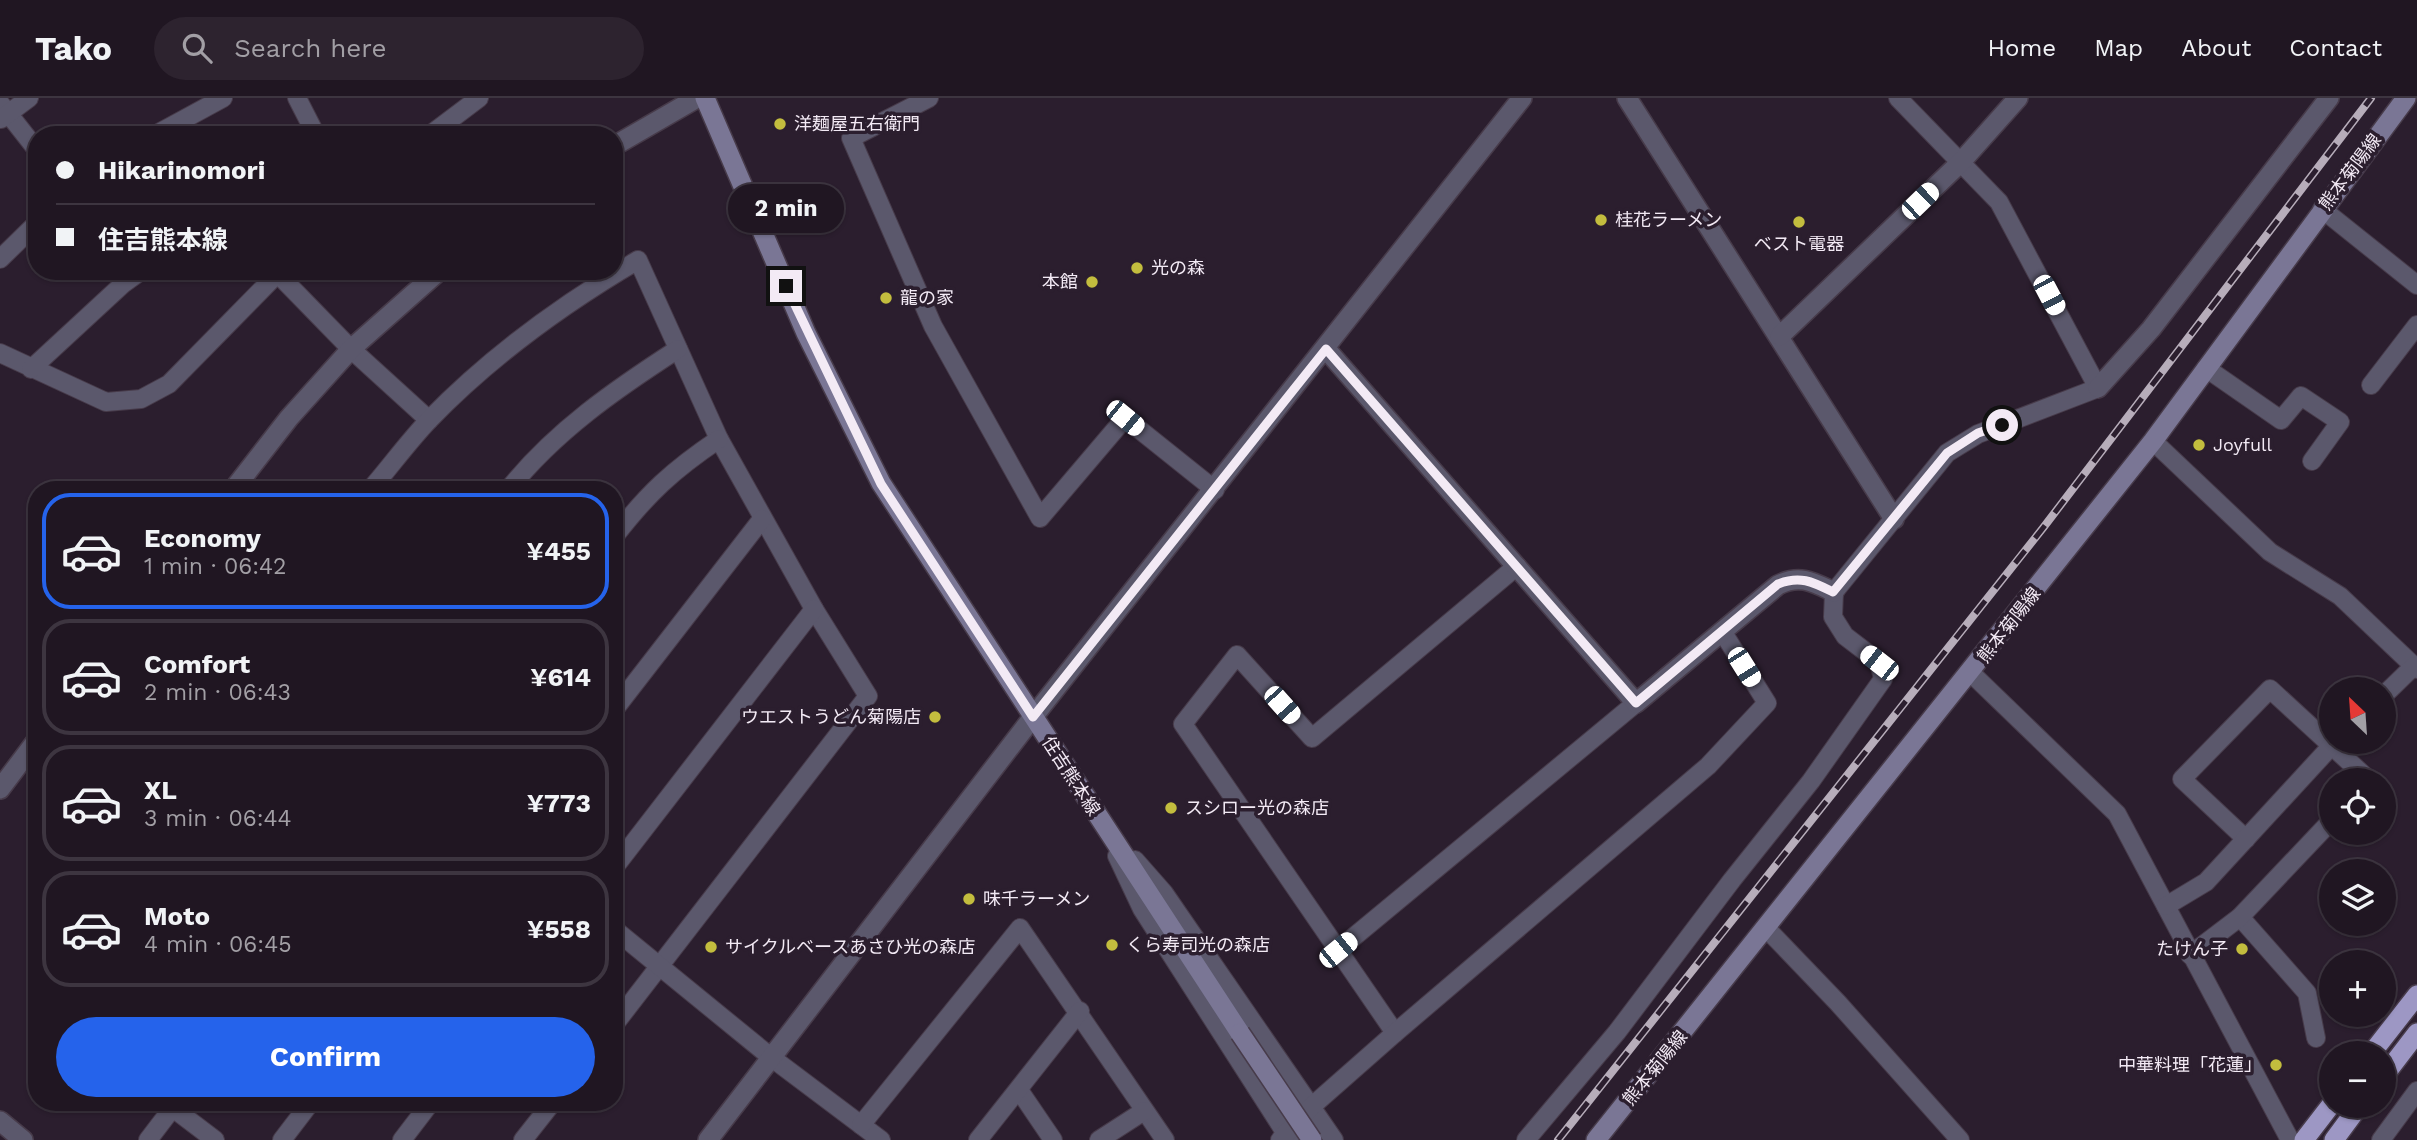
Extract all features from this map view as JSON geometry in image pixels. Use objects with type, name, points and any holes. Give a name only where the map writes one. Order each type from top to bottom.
[{"type":"highway","points":[[2381,1041],[2417,995]]},
{"type":"highway","points":[[2396,1060],[2417,1033]]},
{"type":"highway","points":[[2304,1140],[2321,1118]]},
{"type":"highway","points":[[2334,1140],[2350,1118]]},
{"type":"main road","name":"住吉熊本線","points":[[705,98],[806,333],[881,484],[1311,1140]]},
{"type":"main road","name":"熊本菊陽線","points":[[1596,1140],[1971,673],[2153,441],[2406,98]]},
{"type":"main road","points":[[1607,1140],[1635,1094]]},
{"type":"street","points":[[28,140],[3,112],[29,98]]},
{"type":"street","points":[[180,126],[223,98]]},
{"type":"street","points":[[297,98],[311,126]]},
{"type":"street","points":[[442,126],[479,98]]},
{"type":"street","points":[[623,141],[697,98]]},
{"type":"street","points":[[929,98],[851,138],[933,326],[1040,518],[1125,418],[1214,490]]},
{"type":"street","points":[[708,1140],[1033,717],[1522,98]]},
{"type":"street","points":[[1627,98],[1894,519]]},
{"type":"street","points":[[1898,98],[1999,201],[2098,388]]},
{"type":"street","points":[[1780,336],[1961,162],[2018,98]]},
{"type":"street","points":[[1526,1140],[1617,1031],[1731,880],[1811,781],[1883,679],[1879,663],[1845,636],[1833,617],[1833,592],[1947,453],[1978,433],[2098,388],[2151,329],[2329,98]]},
{"type":"street","points":[[2322,209],[2417,285]]},
{"type":"street","points":[[0,259],[28,232]]},
{"type":"street","points":[[623,269],[638,260],[719,439],[814,609],[868,696],[623,1014]]},
{"type":"street","points":[[31,369],[129,280]]},
{"type":"street","points":[[0,353],[106,402],[141,399],[169,384],[269,280]]},
{"type":"street","points":[[285,280],[351,349],[429,420]]},
{"type":"street","points":[[240,481],[289,418],[351,349],[429,280]]},
{"type":"street","points":[[378,481],[429,420],[515,343],[604,280]]},
{"type":"street","points":[[2371,386],[2417,325]]},
{"type":"street","points":[[515,481],[527,466],[604,397],[678,349]]},
{"type":"street","points":[[1326,349],[1636,703]]},
{"type":"street","points":[[2206,368],[2281,420],[2301,396],[2340,422],[2312,461]]},
{"type":"street","points":[[623,526],[647,495],[683,463],[719,439]]},
{"type":"street","points":[[2153,441],[2270,552],[2340,596],[2415,667],[2396,684]]},
{"type":"street","points":[[623,697],[762,519]]},
{"type":"street","points":[[1395,1033],[1183,724],[1237,655],[1312,738],[1517,566]]},
{"type":"street","points":[[1338,950],[1778,584],[1792,578],[1809,580],[1833,592]]},
{"type":"street","points":[[623,856],[814,609]]},
{"type":"street","points":[[1104,827],[1142,909],[1286,1139],[1311,1107],[1708,766],[1767,703],[1722,631]]},
{"type":"street","points":[[1971,673],[2117,814],[2290,1140]]},
{"type":"street","points":[[2246,839],[2182,779],[2270,689],[2319,731]]},
{"type":"street","points":[[0,789],[28,752]]},
{"type":"street","points":[[2166,906],[2206,882],[2323,754]]},
{"type":"street","points":[[2344,754],[2357,768]]},
{"type":"street","points":[[1104,827],[1164,893],[1334,1140]]},
{"type":"street","points":[[2190,955],[2240,917],[2319,834]]},
{"type":"street","points":[[2240,917],[2307,993],[2316,1038]]},
{"type":"street","points":[[861,1125],[1020,928],[1080,1011],[1165,1140]]},
{"type":"street","points":[[1766,928],[1838,1003],[1960,1140]]},
{"type":"street","points":[[623,936],[662,965],[772,1058],[881,1140]]},
{"type":"street","points":[[978,1140],[1080,1011]]},
{"type":"street","points":[[1019,1090],[1053,1140]]},
{"type":"street","points":[[2381,1140],[2417,1091]]},
{"type":"street","points":[[148,1140],[167,1111]]},
{"type":"street","points":[[180,1111],[215,1140]]},
{"type":"street","points":[[282,1140],[304,1111]]},
{"type":"street","points":[[402,1140],[424,1111]]},
{"type":"street","points":[[523,1140],[546,1111]]},
{"type":"street","points":[[1099,1140],[1144,1111]]},
{"type":"street","points":[[0,1121],[23,1140]]},
{"type":"railway","points":[[1558,1140],[2043,528],[2371,98]]},
{"type":"place","name":"洋麺屋五右衛門","points":[[780,124]]},
{"type":"place","name":"桂花ラーメン","points":[[1601,220]]},
{"type":"place","name":"ベスト電器","points":[[1799,222]]},
{"type":"place","name":"光の森","points":[[1137,268]]},
{"type":"place","name":"本館","points":[[1092,282]]},
{"type":"place","name":"龍の家","points":[[886,298]]},
{"type":"place","name":"Joyfull","points":[[2199,445]]},
{"type":"place","name":"ウエストうどん菊陽店","points":[[935,717]]},
{"type":"place","name":"スシロー光の森店","points":[[1171,808]]},
{"type":"place","name":"味千ラーメン","points":[[969,899]]},
{"type":"place","name":"くら寿司光の森店","points":[[1112,945]]},
{"type":"place","name":"サイクルベースあさひ光の森店","points":[[711,947]]},
{"type":"place","name":"たけん子","points":[[2242,949]]},
{"type":"place","name":"中華料理「花蓮」","points":[[2276,1065]]},
{"type":"route","points":[[786,286],[806,333],[881,484],[1033,717],[1326,349],[1636,703],[1778,584],[1792,578],[1809,580],[1833,592],[1947,453],[1978,433],[2002,425]]}]
